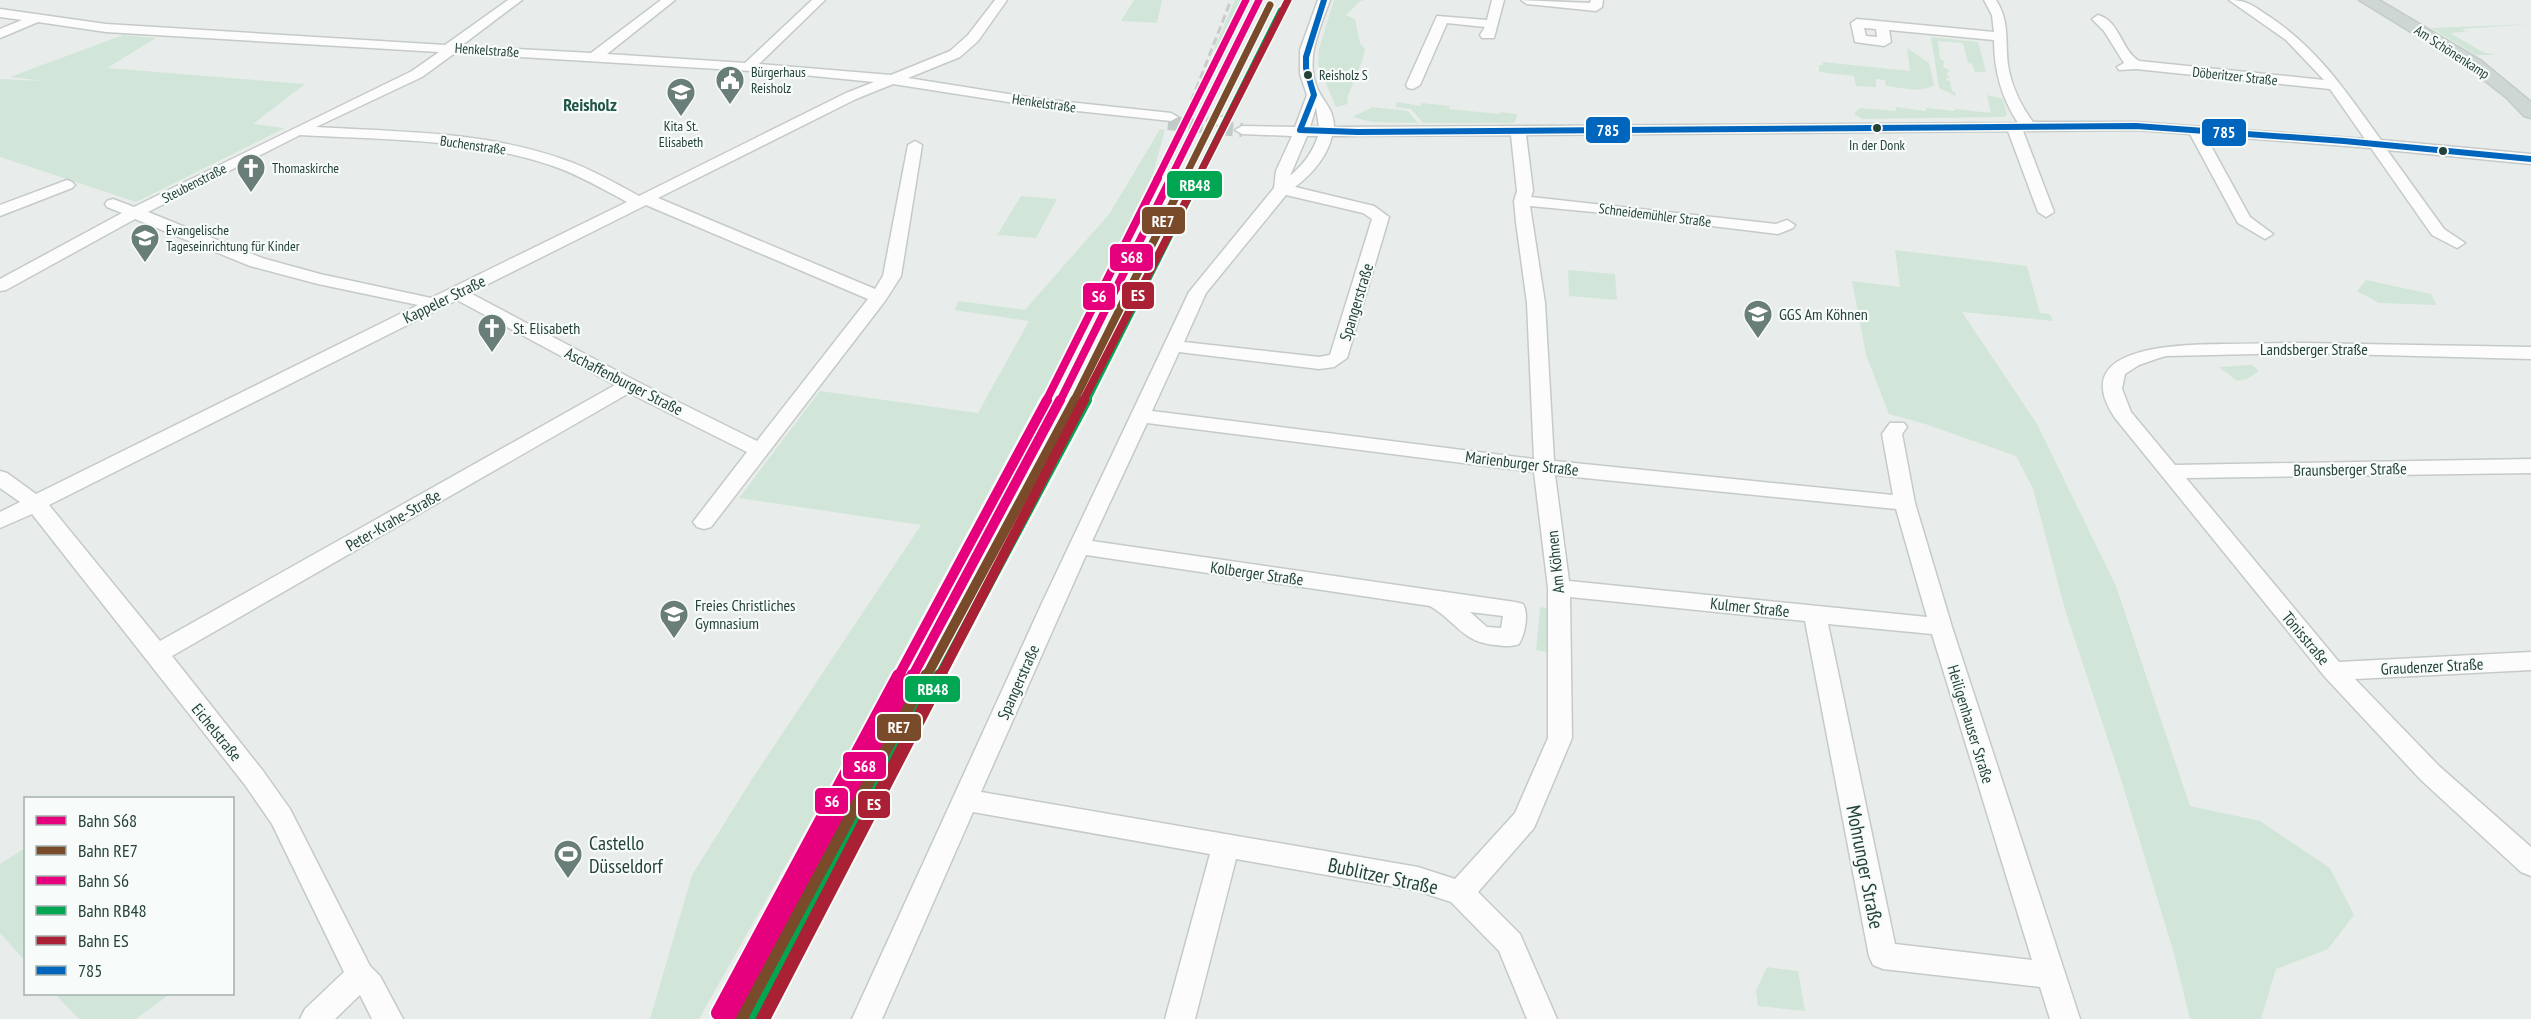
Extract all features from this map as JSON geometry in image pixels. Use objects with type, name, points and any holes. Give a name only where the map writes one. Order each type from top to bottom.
[{"type":"main road","name":"Am Schönenkamp","points":[[2367,0],[2473,63],[2506,88],[2531,112]]},
{"type":"street","name":"Steubenstraße","points":[[0,286],[134,213],[417,74],[516,0]]},
{"type":"street","points":[[595,57],[669,0]]},
{"type":"street","points":[[748,67],[819,0]]},
{"type":"street","points":[[955,54],[973,38],[1001,0]]},
{"type":"street","points":[[1324,0],[1306,57],[1306,68],[1314,95],[1321,102],[1326,124]]},
{"type":"street","points":[[1413,85],[1437,30],[1489,35],[1498,0]]},
{"type":"street","points":[[1527,0],[1596,7],[1597,0]]},
{"type":"street","points":[[1990,0],[2000,20],[2001,58],[2006,83],[2021,118],[2028,126]]},
{"type":"street","points":[[2235,0],[2291,37],[2325,72],[2438,232],[2457,243]]},
{"type":"street","name":"Henkelstraße","points":[[0,13],[106,28],[595,57],[889,79],[1169,120]]},
{"type":"street","name":"Döberitzer Straße","points":[[2098,18],[2107,23],[2130,66],[2334,86]]},
{"type":"street","points":[[0,34],[35,19]]},
{"type":"street","points":[[1882,25],[2001,37]]},
{"type":"street","name":"Henkelstraße","points":[[955,54],[948,67],[948,79],[974,93]]},
{"type":"street","name":"Kappeler Straße","points":[[0,521],[851,96],[955,54]]},
{"type":"street","name":"Spangerstraße","points":[[1282,189],[1283,173],[1298,144],[1300,130],[1314,95]]},
{"type":"street","points":[[1244,127],[1278,133],[1326,124],[1358,132],[2136,126],[2377,144],[2531,159]]},
{"type":"street","name":"Spangerstraße","points":[[867,1019],[1079,547],[1198,292],[1282,189],[1298,179],[1313,161],[1324,143],[1326,124]]},
{"type":"street","points":[[2012,127],[2018,135],[2046,212]]},
{"type":"street","points":[[2194,129],[2244,220],[2265,234]]},
{"type":"street","name":"Am Köhnen","points":[[1460,892],[1525,820],[1560,738],[1559,588],[1544,467],[1536,303],[1522,201],[1525,191],[1518,130]]},
{"type":"street","name":"Buchenstraße","points":[[297,131],[454,141],[525,152],[560,163],[643,200],[879,297]]},
{"type":"street","name":"Am Köhnen","points":[[1459,131],[1500,136],[1506,142],[1515,191],[1522,201]]},
{"type":"street","points":[[704,522],[879,297],[892,276],[915,145]]},
{"type":"street","points":[[0,211],[67,185]]},
{"type":"street","name":"Spangerstraße","points":[[1173,346],[1319,363],[1327,363],[1338,358],[1381,217],[1368,209],[1282,189]]},
{"type":"street","name":"Schneidemühler Straße","points":[[1522,201],[1604,208],[1778,229],[1787,225]]},
{"type":"street","points":[[113,204],[256,262],[318,279],[422,300],[430,306]]},
{"type":"street","name":"Aschaffenburger Straße","points":[[457,293],[629,385],[761,451]]},
{"type":"street","name":"Landsberger Straße","points":[[2112,386],[2114,377],[2130,362],[2146,355],[2166,351],[2302,348],[2531,353]]},
{"type":"street","name":"Peter-Krahe-Straße","points":[[156,654],[629,385]]},
{"type":"street","name":"Tönisstraße","points":[[2112,386],[2122,414],[2333,671],[2430,773],[2531,864]]},
{"type":"street","name":"Marienburger Straße","points":[[1141,416],[1544,467],[1905,503]]},
{"type":"street","name":"Heiligenhauser Straße","points":[[1897,427],[1892,434],[1905,503],[1941,627],[2065,1019]]},
{"type":"street","name":"Braunsberger Straße","points":[[2170,472],[2531,466]]},
{"type":"street","name":"Eichelstraße","points":[[0,478],[36,504],[254,778],[281,818],[360,975],[370,985],[388,1019]]},
{"type":"street","name":"Kolberger Straße","points":[[1079,547],[1436,599]]},
{"type":"street","name":"Kulmer Straße","points":[[1559,588],[1941,627]]},
{"type":"street","name":"Mohrunger Straße","points":[[1815,614],[1883,956],[2050,975]]},
{"type":"street","name":"Graudenzer Straße","points":[[2333,671],[2531,661]]},
{"type":"street","name":"Bublitzer Straße","points":[[964,800],[1418,879],[1460,892],[1510,943],[1542,1019]]},
{"type":"street","points":[[1179,1019],[1226,846]]},
{"type":"street","points":[[315,1019],[360,975]]},
{"type":"green space","points":[[1134,0],[1162,0],[1157,23],[1121,21]]},
{"type":"green space","points":[[1235,0],[1251,0],[1230,40],[1218,49],[1214,49]]},
{"type":"green space","points":[[1334,0],[1364,0],[1346,15],[1355,19],[1360,43],[1365,49],[1347,98],[1348,104],[1336,107],[1318,65],[1319,49]]},
{"type":"green space","points":[[2531,24],[2462,29],[2466,32],[2450,33],[2483,52],[2495,55],[2476,55],[2431,28]]},
{"type":"green space","points":[[123,35],[156,38],[107,68],[305,84],[253,124],[285,128],[136,202],[0,157],[0,106],[2,104],[0,105],[0,79],[44,81],[10,77]]},
{"type":"green space","points":[[1931,37],[1978,42],[1986,72],[1975,72],[1972,64],[1968,63],[1963,43],[1938,41],[1940,59],[1944,61],[1943,68],[1948,69],[1949,72],[1946,73],[1950,78],[1946,80],[1950,81],[1952,91],[1956,96],[1939,88]]},
{"type":"green space","points":[[1907,48],[1929,63],[1934,85],[1923,89],[1910,89],[1886,86],[1885,80],[1876,79],[1876,87],[1856,86],[1854,76],[1819,72],[1819,65],[1823,65],[1823,62],[1910,71]]},
{"type":"green space","points":[[1987,95],[2003,99],[2007,115],[2004,117],[1862,119],[1854,114],[1859,108],[1896,111],[1896,107],[1926,111],[1926,108],[1991,113]]},
{"type":"green space","points":[[1397,102],[1517,114],[1515,123],[1423,123],[1411,109],[1395,107]]},
{"type":"green space","points":[[1373,107],[1408,111],[1418,123],[1372,122],[1352,117]]},
{"type":"green space","points":[[1160,129],[1165,130],[1147,196],[1071,348],[908,648],[699,1019],[650,1019],[692,875],[752,779],[921,525],[739,498],[820,391],[978,413],[1029,321],[954,310],[959,301],[1025,310],[1110,213]]},
{"type":"green space","points":[[1021,196],[1057,199],[1036,238],[997,235]]},
{"type":"green space","points":[[1895,250],[2027,266],[2040,313],[2050,314],[2053,321],[1962,312],[2037,424],[2116,586],[2190,806],[2260,821],[2330,868],[2354,915],[2328,949],[2276,969],[2261,1019],[2190,1019],[2173,950],[2120,776],[2066,613],[2033,489],[2016,456],[1925,424],[1889,414],[1866,355],[1852,281],[1900,287]]},
{"type":"green space","points":[[1568,270],[1615,274],[1617,300],[1569,296]]},
{"type":"green space","points":[[2366,280],[2431,294],[2437,305],[2379,303],[2357,291]]},
{"type":"green space","points":[[2252,365],[2259,371],[2247,379],[2237,381],[2219,367]]},
{"type":"green space","points":[[1540,607],[1547,608],[1547,652],[1536,650]]},
{"type":"green space","points":[[24,849],[24,960],[0,933],[0,864]]},
{"type":"green space","points":[[1767,967],[1798,971],[1805,1011],[1758,1006],[1756,991]]},
{"type":"green space","points":[[56,995],[169,995],[136,1019],[79,1019]]},
{"type":"tunnel","points":[[1168,123],[1211,127]]},
{"type":"tunnel","points":[[1219,128],[1242,130]]},
{"type":"railway","points":[[1161,179],[1231,0]]},
{"type":"railway","points":[[1079,365],[1123,258],[1162,178]]},
{"type":"rail line","name":"S6","points":[[718,1013],[1060,375],[1246,0]]},
{"type":"rail line","name":"S68","points":[[729,1019],[1071,380],[1259,0]]},
{"type":"rail line","name":"ES","points":[[763,1019],[1160,253],[1288,0]]},
{"type":"rail line","name":"RE7","points":[[743,1019],[1082,386],[1270,5]]},
{"type":"rail line","name":"RB48","points":[[756,1019],[1092,391],[1281,11]]},
{"type":"transit line","name":"785","points":[[1300,130],[1314,95],[1306,68],[1306,57],[1324,0]]},
{"type":"transit line","name":"785","points":[[1300,130],[1358,132],[2136,126],[2344,141],[2531,159]]},
{"type":"place","name":"Reisholz S","points":[[1308,75]]},
{"type":"place","name":"Bürgerhaus Reisholz","points":[[730,106]]},
{"type":"place","name":"Kita St. Elisabeth","points":[[681,118]]},
{"type":"place","name":"In der Donk","points":[[1877,128]]},
{"type":"place","name":"Thomaskirche","points":[[251,194]]},
{"type":"place","name":"Evangelische Tageseinrichtung für Kinder","points":[[145,264]]},
{"type":"place","name":"GGS Am Köhnen","points":[[1758,340]]},
{"type":"place","name":"St. Elisabeth","points":[[492,354]]},
{"type":"place","name":"Freies Christliches Gymnasium","points":[[674,640]]},
{"type":"place","name":"Castello Düsseldorf","points":[[568,880]]},
{"type":"district","name":"Reisholz","points":[[590,104]]}]
